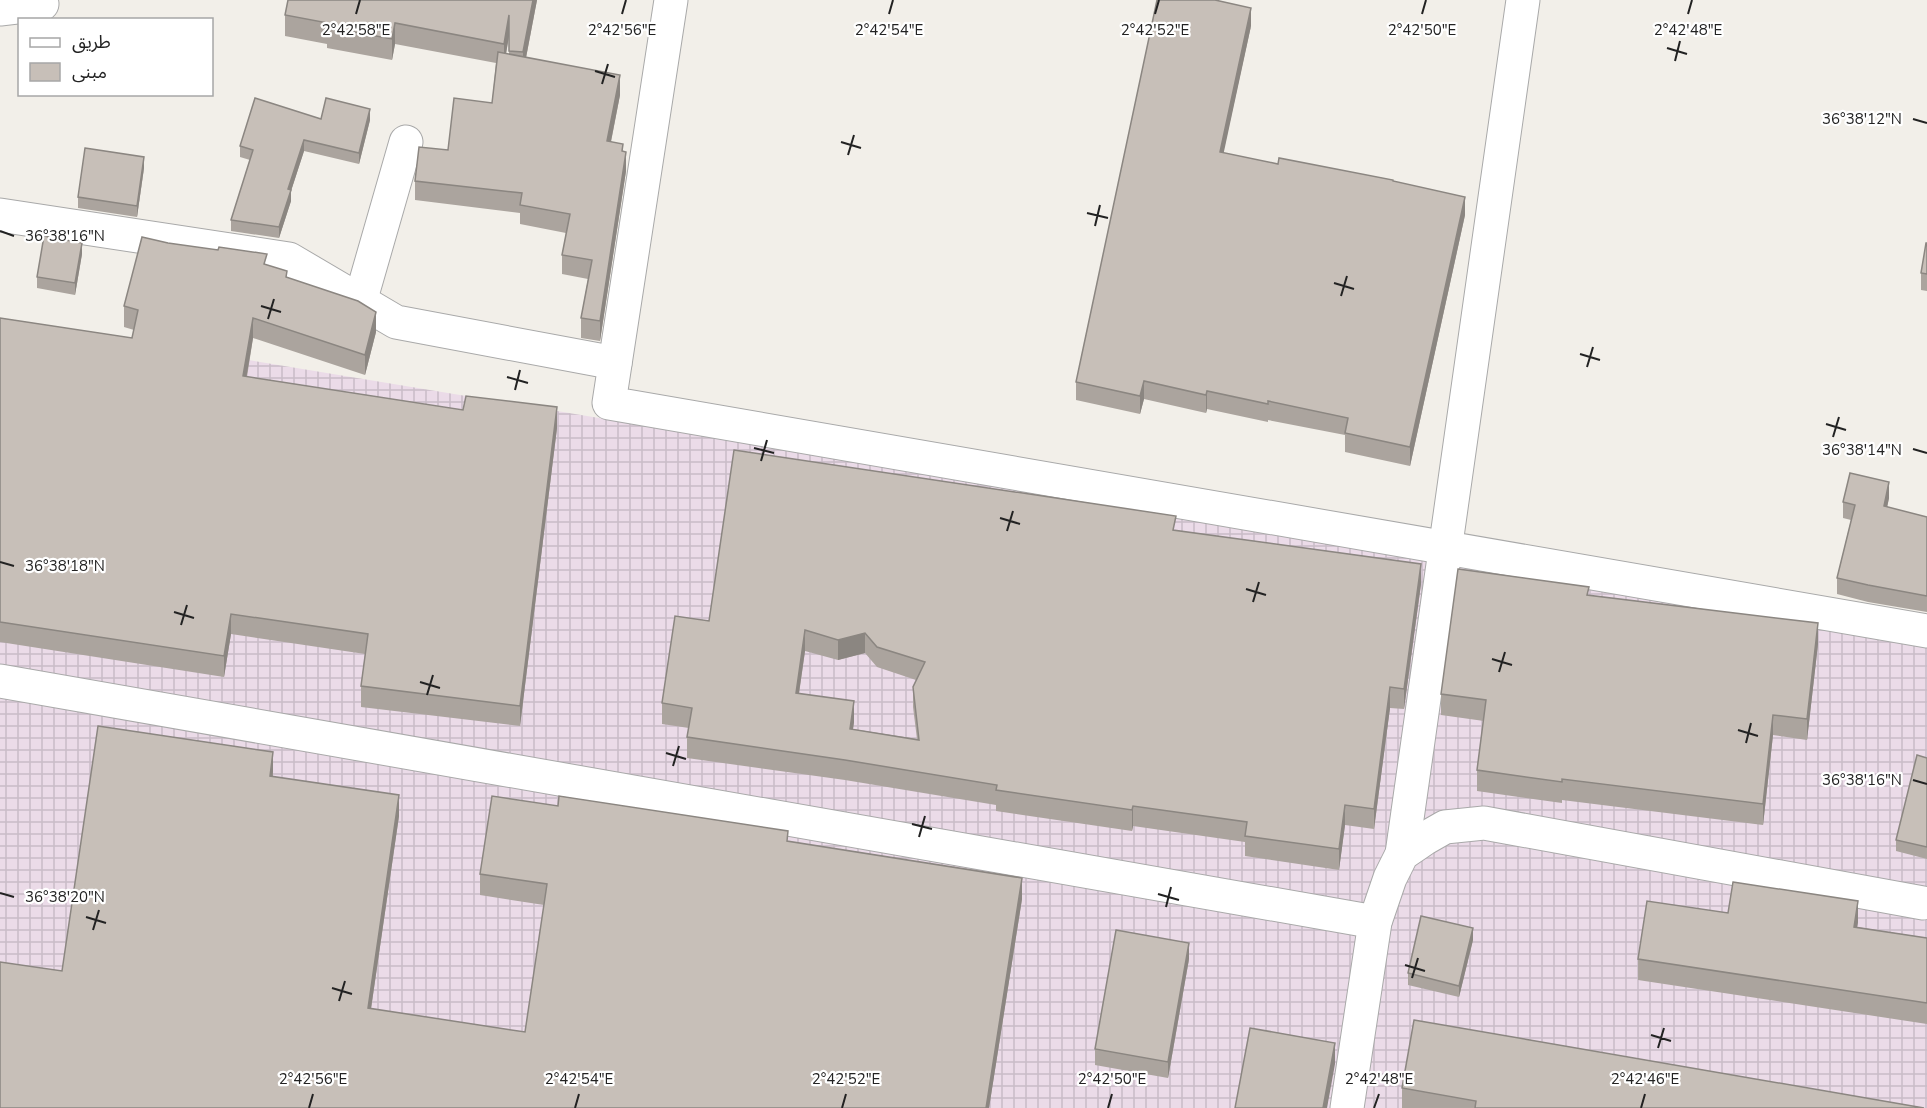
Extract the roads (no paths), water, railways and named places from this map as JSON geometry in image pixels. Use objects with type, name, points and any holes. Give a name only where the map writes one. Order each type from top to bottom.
[{"type":"street","points":[[671,0],[609,403],[1927,631]]},
{"type":"street","points":[[1347,1108],[1375,922],[1390,878],[1402,854],[1523,0]]},
{"type":"street","points":[[0,9],[42,4]]},
{"type":"street","points":[[360,302],[406,142]]},
{"type":"street","points":[[0,215],[289,259],[396,322],[615,363]]},
{"type":"street","points":[[0,681],[1375,922]]},
{"type":"street","points":[[1402,854],[1445,827],[1484,823],[1923,903]]}]
